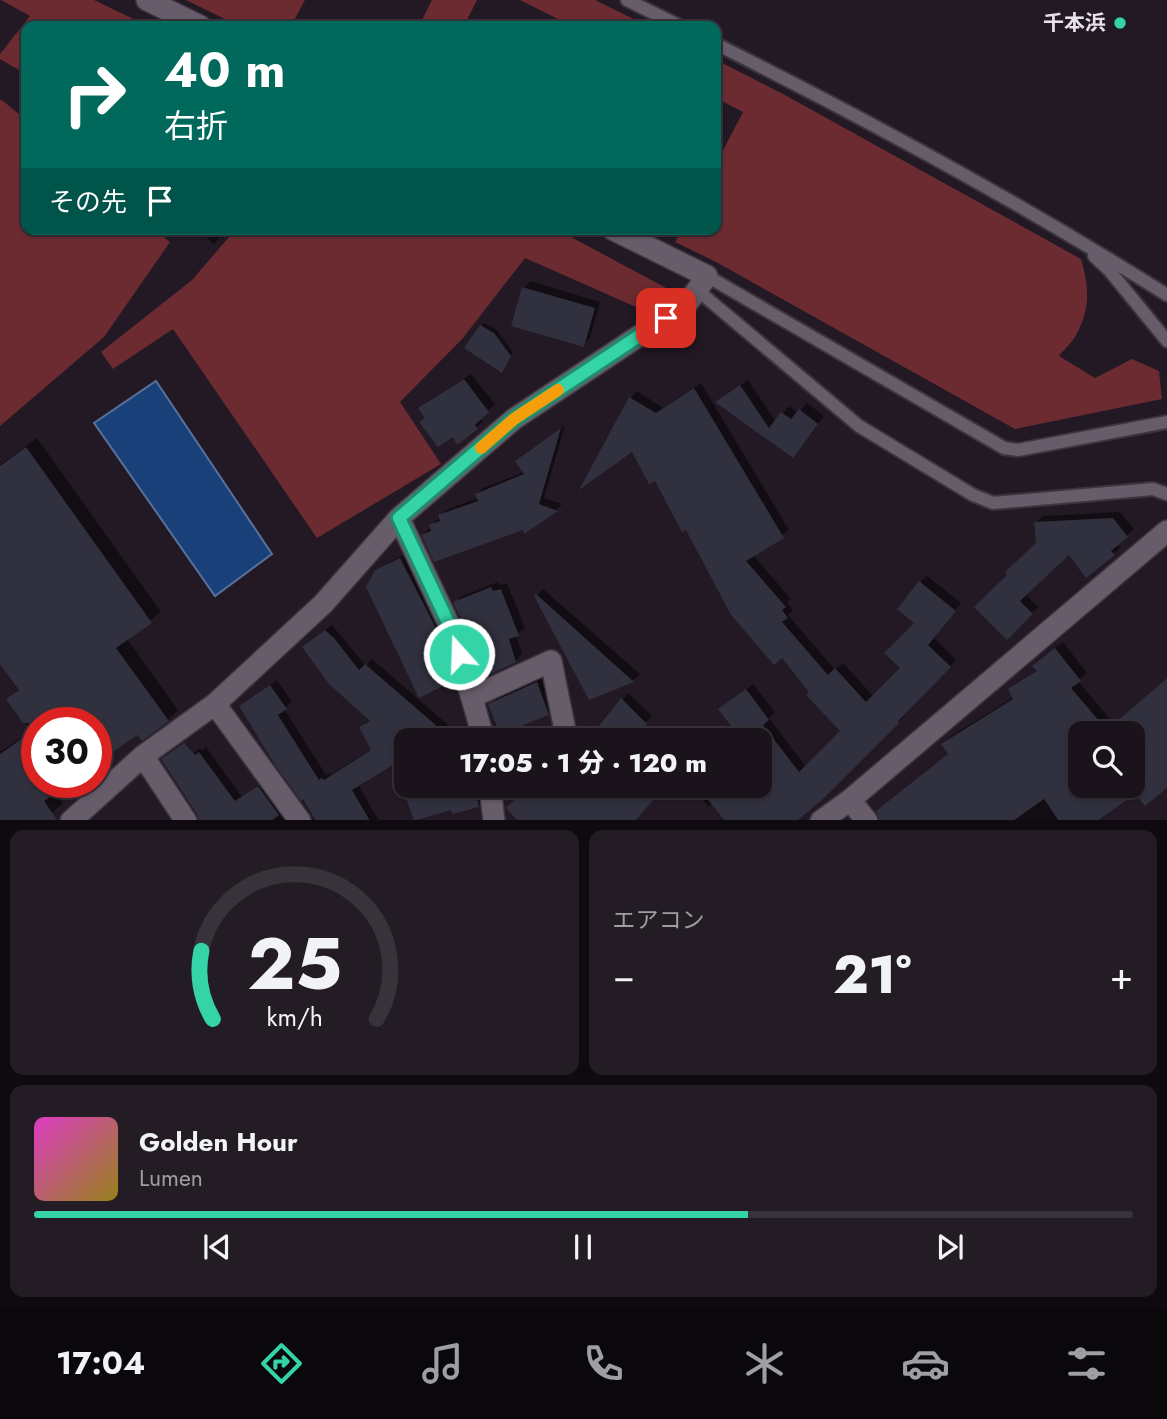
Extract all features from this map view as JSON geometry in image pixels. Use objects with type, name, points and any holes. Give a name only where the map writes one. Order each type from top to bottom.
[{"type":"street","points":[[147,0],[190,21]]},
{"type":"street","points":[[72,820],[143,756],[215,704],[323,604],[399,518],[514,419],[687,304],[701,283],[622,235]]},
{"type":"street","points":[[399,518],[453,633],[480,728]]},
{"type":"street","points":[[822,820],[850,800],[1167,531]]},
{"type":"street","points":[[471,697],[551,661],[565,728]]},
{"type":"street","points":[[215,704],[299,820]]},
{"type":"street","points":[[143,756],[185,820]]},
{"type":"street","points":[[493,798],[494,820]]},
{"type":"street","points":[[850,800],[866,820]]},
{"type":"lane","points":[[627,0],[670,21]]},
{"type":"lane","points":[[721,47],[892,134],[1070,235],[1167,295]]},
{"type":"lane","points":[[1070,235],[1109,270],[1167,341]]},
{"type":"lane","points":[[701,283],[1004,448],[1018,450],[1167,422]]},
{"type":"lane","points":[[701,283],[859,426],[973,495],[993,503],[1153,489],[1167,494]]},
{"type":"shaded area","points":[[1,0],[94,0],[138,21],[26,21],[30,16]]},
{"type":"shaded area","points":[[186,0],[305,0],[294,21],[229,21]]},
{"type":"shaded area","points":[[432,0],[477,0],[466,21],[422,21]]},
{"type":"shaded area","points":[[520,0],[595,0],[638,21],[562,21]]},
{"type":"shaded area","points":[[21,27],[21,71],[0,59],[0,54]]},
{"type":"shaded area","points":[[721,63],[1081,259],[1087,288],[1084,316],[1074,338],[1059,356],[1095,378],[1132,359],[1159,371],[1162,399],[1015,429],[716,262],[675,242],[679,235],[721,235],[721,154],[743,112],[721,101]]},
{"type":"shaded area","points":[[2,100],[21,116],[21,235],[161,235],[170,242],[104,337],[0,426]]},
{"type":"shaded area","points":[[231,235],[567,235],[670,290],[645,311],[525,258],[463,338],[400,402],[441,464],[317,538],[173,329],[113,369],[101,352],[192,280]]},
{"type":"water","points":[[156,381],[272,554],[215,596],[94,423]]},
{"type":"building","points":[[522,287],[595,308],[584,347],[511,326]]},
{"type":"building","points":[[480,325],[494,333],[511,356],[502,373],[464,348]]},
{"type":"building","points":[[464,379],[489,412],[475,425],[478,429],[457,445],[453,437],[438,447],[419,422],[425,418],[418,408]]},
{"type":"building","points":[[740,385],[769,428],[781,412],[791,419],[799,409],[818,424],[793,458],[715,402]]},
{"type":"building","points":[[694,388],[784,538],[746,561],[786,607],[782,610],[788,618],[782,622],[828,675],[835,668],[866,702],[900,668],[884,653],[914,623],[897,609],[919,581],[956,611],[928,645],[951,667],[899,723],[798,820],[724,820],[707,798],[772,798],[772,737],[799,772],[840,731],[806,695],[809,692],[782,658],[774,665],[731,615],[686,530],[682,532],[655,481],[649,484],[632,452],[579,490],[629,397],[656,413]]},
{"type":"building","points":[[561,428],[539,504],[558,511],[524,534],[523,530],[434,562],[421,535],[431,531],[429,525],[440,521],[438,515],[478,501],[475,494],[524,474],[515,461]]},
{"type":"building","points":[[26,447],[152,623],[116,648],[169,721],[142,741],[137,735],[112,753],[112,707],[21,707],[21,720],[6,699],[19,690],[0,664],[0,466]]},
{"type":"building","points":[[1113,518],[1128,537],[1111,551],[1115,555],[1086,578],[1069,555],[1020,601],[1033,614],[1007,640],[974,607],[1036,543],[1034,522]]},
{"type":"building","points":[[400,558],[441,638],[453,681],[419,698],[366,587],[375,570]]},
{"type":"building","points":[[491,587],[493,591],[501,589],[519,636],[509,639],[516,662],[480,679],[466,629],[453,602]]},
{"type":"building","points":[[536,594],[634,682],[589,700],[534,596]]},
{"type":"building","points":[[325,630],[359,670],[365,664],[438,727],[394,728],[394,764],[352,790],[369,820],[315,820],[303,799],[301,801],[275,765],[239,706],[270,685],[287,709],[278,715],[319,780],[324,780],[371,750],[359,727],[370,721],[329,684],[302,647]]},
{"type":"building","points":[[1055,648],[1081,681],[1071,688],[1099,721],[1068,721],[1068,798],[1129,798],[1098,820],[1058,820],[1044,799],[1014,820],[880,820],[876,811],[948,754],[941,744],[1013,699],[1008,689],[1037,671],[1032,666]]},
{"type":"building","points":[[1167,678],[1167,788],[1145,806],[1138,798],[1145,798],[1145,721],[1117,721]]},
{"type":"building","points":[[537,682],[549,715],[515,728],[498,728],[488,704]]},
{"type":"building","points":[[746,689],[769,720],[763,725],[765,728],[733,728],[718,709]]},
{"type":"building","points":[[621,698],[647,724],[643,728],[597,728]]},
{"type":"building","points":[[21,739],[21,798],[48,798],[44,801],[57,820],[0,820],[0,754]]},
{"type":"building","points":[[184,743],[195,755],[199,752],[235,801],[258,786],[279,815],[272,820],[199,820],[161,759]]},
{"type":"building","points":[[406,798],[477,798],[479,807],[452,814],[451,810],[414,820]]},
{"type":"building","points":[[516,798],[654,799],[636,820],[517,820],[506,808]]},
{"type":"slow traffic","points":[[481,448],[514,419],[558,390]]},
{"type":"place","name":"千本浜","points":[[1120,23]]},
{"type":"route","points":[[459,654],[453,633],[399,518],[514,419],[666,318]]}]
